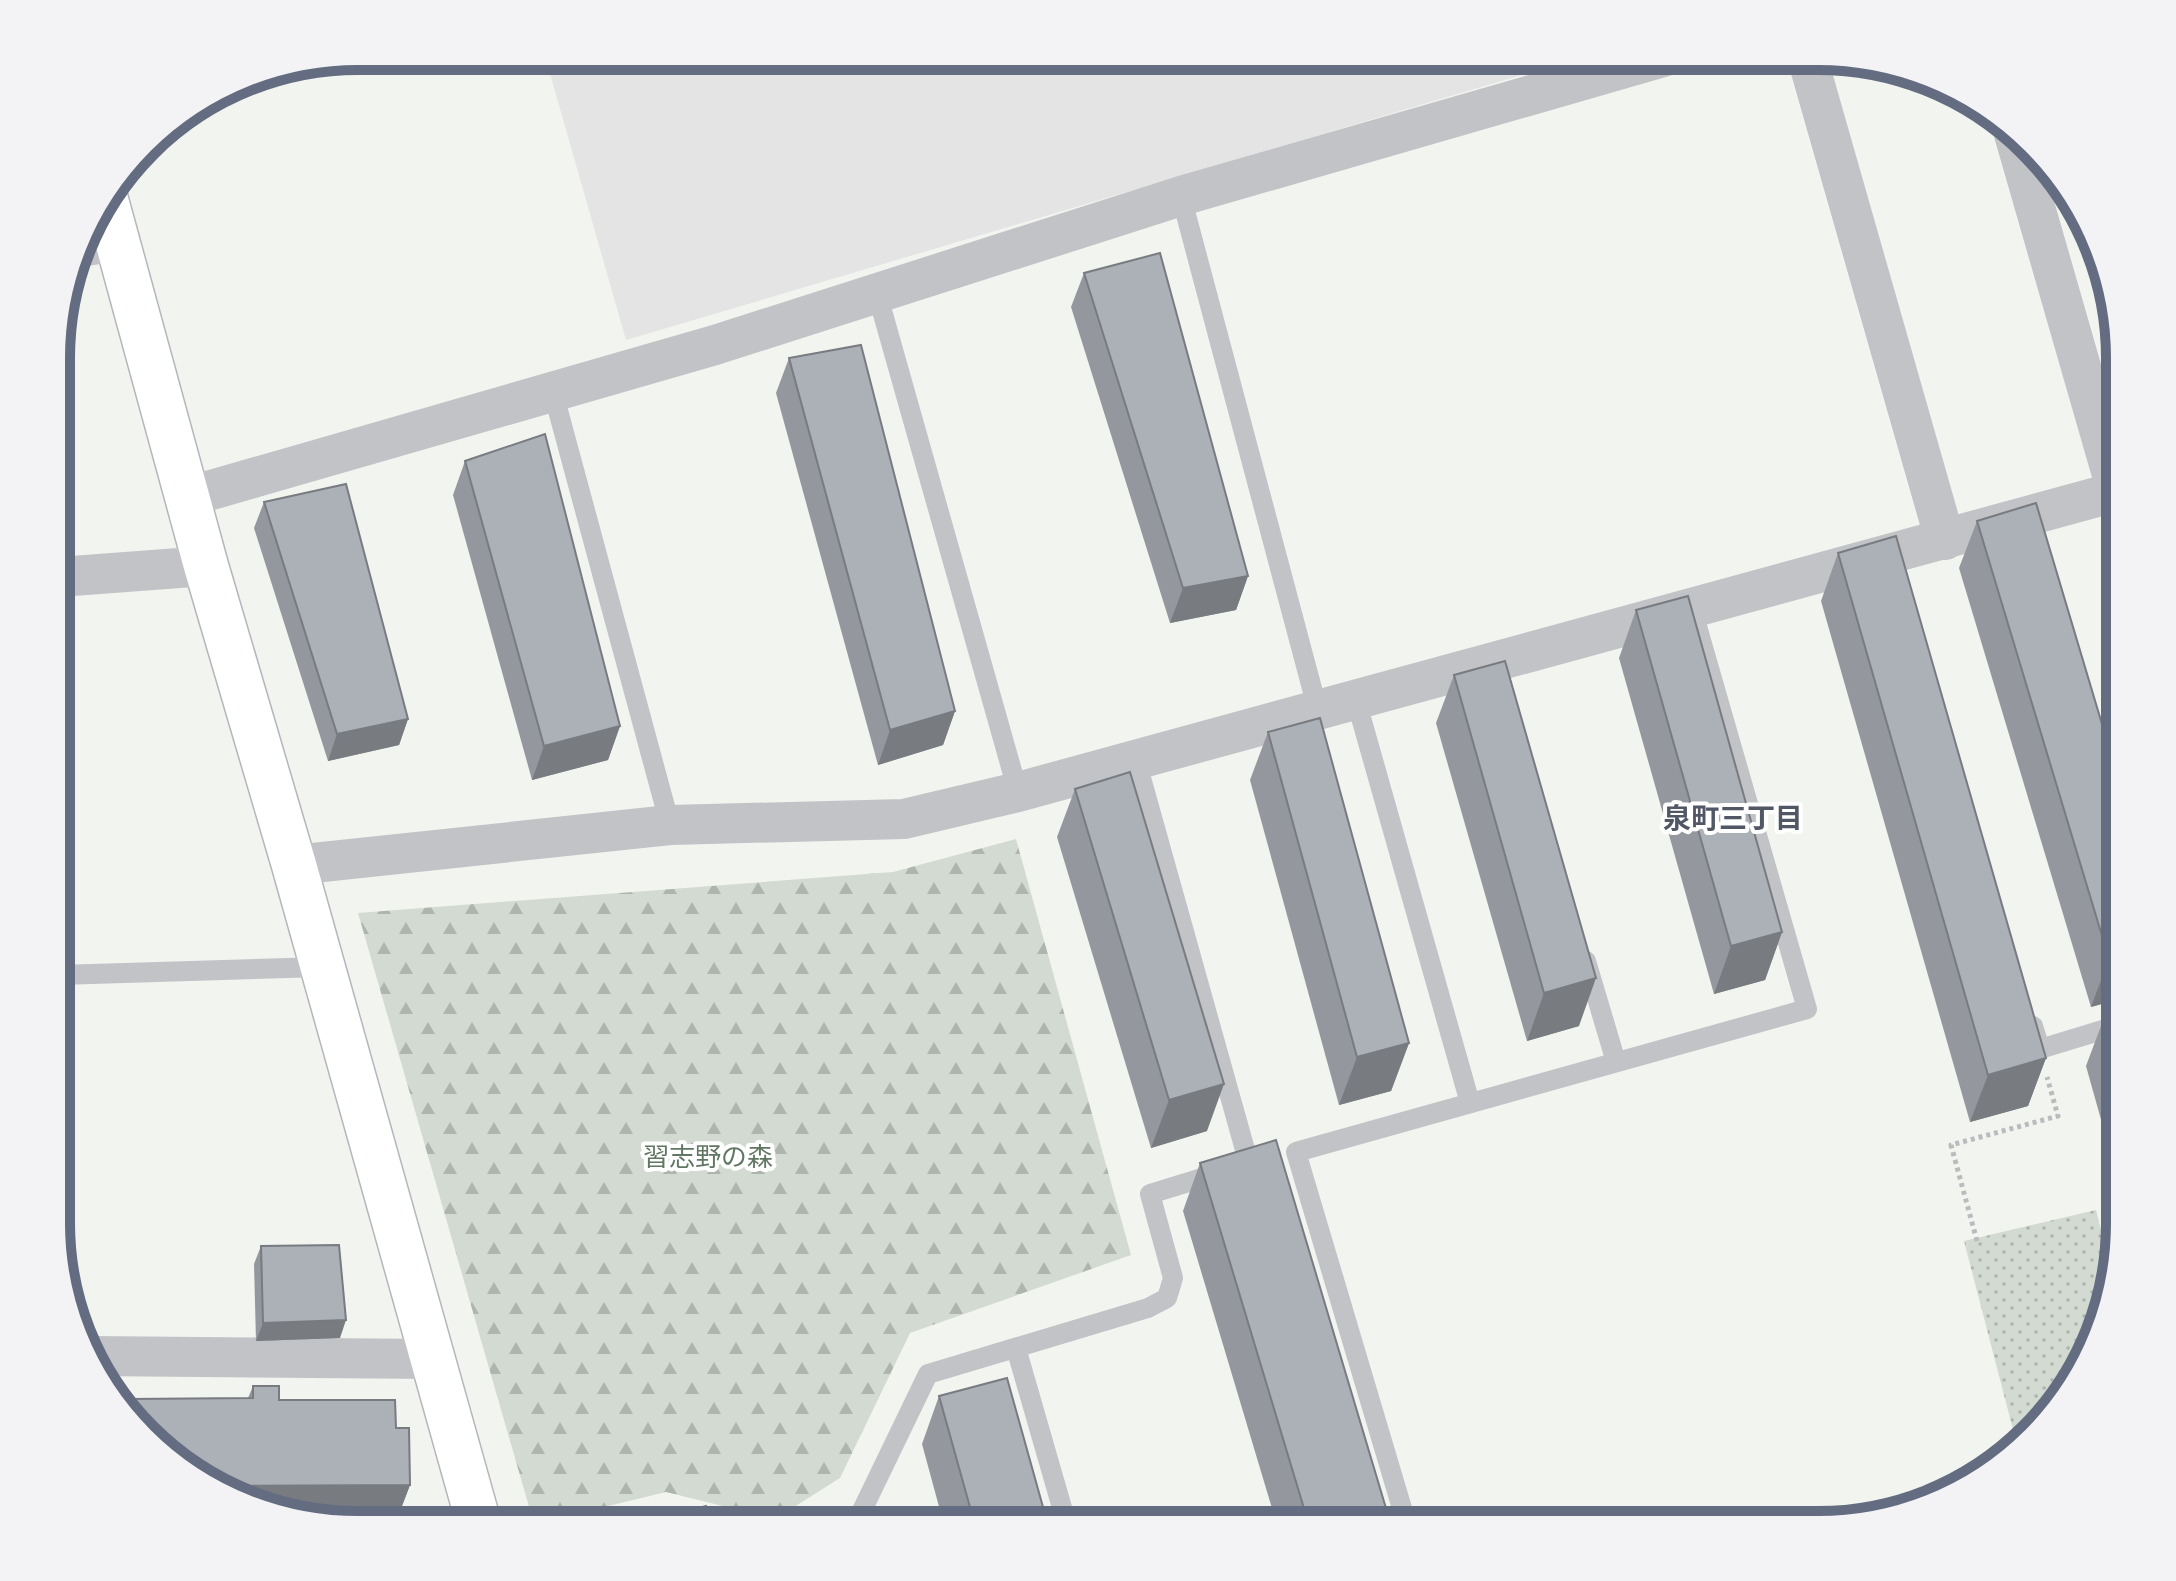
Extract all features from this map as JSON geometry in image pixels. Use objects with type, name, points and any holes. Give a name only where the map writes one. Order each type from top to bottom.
[{"type":"street","points":[[187,497],[715,345],[1181,196],[1618,70]]},
{"type":"street","points":[[1811,70],[1945,540]]},
{"type":"street","points":[[2034,170],[2106,446]]},
{"type":"street","points":[[99,244],[187,497],[475,1511]]},
{"type":"street","points":[[294,865],[670,825],[904,819],[1018,792],[1356,700],[1500,669],[1692,609],[1900,560],[1945,540],[2038,522],[2106,496]]},
{"type":"street","points":[[70,576],[206,566]]},
{"type":"street","points":[[103,1356],[434,1359]]},
{"type":"lane","points":[[1181,196],[1318,711]]},
{"type":"lane","points":[[877,293],[1018,792]]},
{"type":"lane","points":[[553,392],[670,825]]},
{"type":"lane","points":[[862,1511],[928,1374],[1148,1308],[1167,1298],[1173,1278],[1150,1194],[1807,1009],[1692,609]]},
{"type":"lane","points":[[1356,700],[1470,1103]]},
{"type":"lane","points":[[1136,760],[1249,1164]]},
{"type":"lane","points":[[1581,944],[1616,1062]]},
{"type":"lane","points":[[70,975],[322,967]]},
{"type":"lane","points":[[2027,1003],[2040,1049],[2106,1029]]},
{"type":"lane","points":[[1296,1152],[1403,1511]]},
{"type":"lane","points":[[1016,1348],[1063,1511]]},
{"type":"path","points":[[1977,1241],[1951,1145],[2058,1116],[2040,1049]]},
{"type":"shaded area","points":[[549,70],[1539,70],[626,340]]},
{"type":"green space","name":"習志野の森","points":[[1016,839],[1131,1255],[910,1333],[840,1478],[788,1511],[743,1511],[666,1492],[588,1511],[530,1511],[358,913],[893,872]]},
{"type":"green space","points":[[2096,1210],[2105,1246],[2091,1315],[2057,1383],[2014,1434],[1964,1241]]},
{"type":"building","points":[[1160,253],[1248,576],[1183,588],[1084,273]]},
{"type":"building","points":[[861,345],[955,711],[890,730],[789,358]]},
{"type":"building","points":[[545,434],[620,726],[544,746],[465,461]]},
{"type":"building","points":[[346,484],[408,719],[337,734],[264,502]]},
{"type":"building","points":[[2036,503],[2106,737],[2106,949],[1977,521]]},
{"type":"building","points":[[1896,536],[2046,1058],[1988,1075],[1838,553]]},
{"type":"building","points":[[1688,596],[1782,932],[1731,946],[1636,610]]},
{"type":"building","points":[[1505,661],[1596,978],[1544,993],[1454,675]]},
{"type":"building","points":[[1320,718],[1409,1043],[1357,1057],[1268,732]]},
{"type":"building","points":[[1130,772],[1224,1084],[1169,1100],[1075,789]]},
{"type":"building","points":[[1276,1140],[1387,1511],[1305,1511],[1200,1163]]},
{"type":"building","points":[[339,1245],[346,1320],[263,1323],[261,1246]]},
{"type":"building","points":[[1007,1378],[1044,1511],[971,1511],[939,1396]]},
{"type":"building","points":[[253,1386],[279,1386],[279,1400],[395,1400],[396,1428],[409,1428],[410,1485],[241,1486],[183,1451],[154,1427],[131,1399],[253,1398]]},
{"type":"building","points":[[706,1506],[707,1511],[687,1511]]},
{"type":"district","name":"泉町三丁目","points":[[1733,818]]}]
